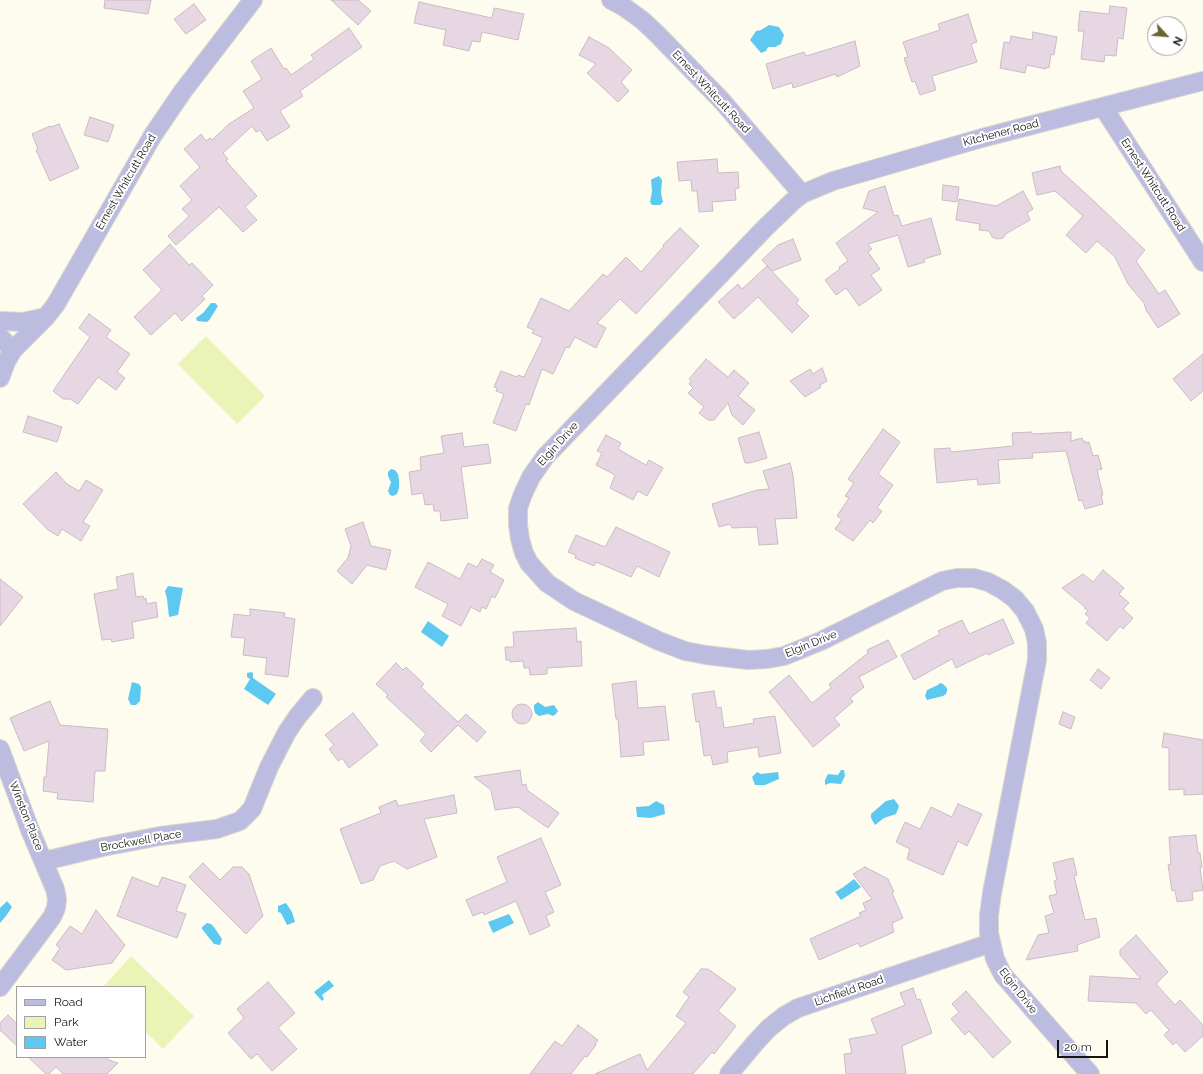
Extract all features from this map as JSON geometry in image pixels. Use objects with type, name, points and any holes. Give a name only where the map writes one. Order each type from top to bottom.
[{"type":"street","name":"Ernest Whitcutt Road","points":[[13,350],[46,317],[56,304],[153,135],[183,91],[253,0]]},
{"type":"street","name":"Ernest Whitcutt Road","points":[[611,0],[642,20],[657,34],[722,101],[802,194]]},
{"type":"street","name":"Kitchener Road","points":[[802,194],[833,181],[974,140],[1203,81]]},
{"type":"street","name":"Ernest Whitcutt Road","points":[[1103,107],[1203,262]]},
{"type":"street","name":"Elgin Drive","points":[[802,194],[765,228],[545,457],[531,477],[522,494],[518,508],[518,525],[524,553],[529,563],[546,583],[563,595],[659,641],[685,651],[726,658],[748,660],[784,656],[821,641],[942,581],[957,578],[974,578],[988,582],[1003,590],[1015,599],[1025,611],[1034,629],[1038,643],[1037,660],[992,893],[989,915],[991,943],[995,959],[1003,975],[1090,1074]]},
{"type":"street","points":[[0,321],[23,322],[46,317]]},
{"type":"street","points":[[0,337],[13,350],[6,362],[0,378]]},
{"type":"street","name":"Brockwell Place","points":[[44,861],[103,847],[160,836],[217,829],[240,821],[252,809],[272,760],[287,732],[313,698]]},
{"type":"street","name":"Winston Place","points":[[0,749],[30,830],[44,861]]},
{"type":"street","points":[[0,987],[45,926],[56,908],[57,899],[55,889],[44,861]]},
{"type":"street","name":"Lichfield Road","points":[[729,1074],[755,1042],[769,1028],[784,1016],[798,1008],[991,943]]},
{"type":"green space","points":[[206,336],[265,396],[237,424],[178,364]]},
{"type":"green space","points":[[131,956],[194,1016],[163,1049],[146,1032],[146,986],[104,986]]},
{"type":"water","points":[[769,25],[779,27],[784,35],[781,44],[775,47],[768,47],[766,51],[761,53],[750,40],[756,31]]},
{"type":"water","points":[[659,176],[662,180],[661,193],[663,202],[660,205],[652,205],[650,202],[652,191],[651,180]]},
{"type":"water","points":[[211,303],[215,303],[218,306],[210,319],[207,322],[197,321],[196,318],[203,313]]},
{"type":"water","points":[[391,469],[395,470],[398,474],[399,480],[397,494],[393,496],[390,495],[388,491],[391,482],[388,472]]},
{"type":"water","points":[[168,586],[183,588],[178,615],[169,617],[165,591]]},
{"type":"water","points":[[428,621],[449,636],[442,647],[421,632]]},
{"type":"water","points":[[252,672],[253,678],[276,694],[268,705],[244,689],[250,679],[247,677],[247,673]]},
{"type":"water","points":[[132,682],[139,684],[141,687],[140,701],[136,705],[131,705],[128,699]]},
{"type":"water","points":[[940,683],[947,688],[946,694],[927,700],[925,696],[927,690]]},
{"type":"water","points":[[538,702],[545,707],[554,705],[558,711],[553,716],[548,714],[539,716],[535,713],[534,709],[534,705]]},
{"type":"water","points":[[841,770],[844,770],[845,776],[841,784],[830,783],[825,785],[825,780],[828,774],[838,775]]},
{"type":"water","points":[[757,772],[761,774],[778,772],[779,779],[765,785],[755,785],[752,777]]},
{"type":"water","points":[[894,799],[899,806],[896,814],[884,818],[875,825],[871,818],[871,814],[886,801]]},
{"type":"water","points":[[656,801],[664,805],[665,814],[651,818],[637,817],[636,807],[649,806]]},
{"type":"water","points":[[854,879],[861,887],[841,900],[835,892]]},
{"type":"water","points":[[7,901],[12,907],[0,923],[0,908]]},
{"type":"water","points":[[286,903],[292,912],[295,922],[287,925],[281,913],[278,912],[278,906]]},
{"type":"water","points":[[509,914],[514,923],[493,933],[488,922]]},
{"type":"water","points":[[207,923],[214,927],[222,939],[220,945],[214,944],[202,929],[202,927]]},
{"type":"water","points":[[329,980],[334,986],[322,995],[324,999],[322,1001],[314,992]]},
{"type":"building","points":[[105,0],[151,0],[148,14],[104,8]]},
{"type":"building","points":[[331,0],[358,0],[371,11],[358,25]]},
{"type":"building","points":[[419,2],[492,18],[494,8],[524,14],[518,40],[482,32],[480,42],[472,41],[469,51],[443,45],[446,30],[414,23]]},
{"type":"building","points":[[194,4],[206,20],[186,34],[174,19]]},
{"type":"building","points":[[1110,6],[1127,8],[1123,39],[1118,38],[1116,56],[1105,55],[1104,62],[1081,59],[1084,31],[1078,31],[1080,11],[1109,14]]},
{"type":"building","points":[[968,14],[977,42],[971,44],[977,62],[932,76],[936,90],[920,95],[915,81],[912,82],[904,58],[908,57],[903,42],[940,30],[938,24]]},
{"type":"building","points":[[349,28],[362,47],[300,91],[303,96],[280,111],[290,127],[267,141],[260,130],[256,132],[252,126],[223,153],[228,159],[226,161],[257,196],[245,207],[257,220],[243,232],[219,207],[176,245],[168,236],[189,216],[182,209],[192,200],[180,186],[200,167],[184,149],[201,134],[206,141],[210,138],[212,140],[229,124],[254,108],[243,91],[262,79],[251,61],[271,48],[284,69],[286,68],[291,75],[314,59],[311,55]]},
{"type":"building","points":[[1033,32],[1057,37],[1054,55],[1051,54],[1049,68],[1046,67],[1046,69],[1027,65],[1025,73],[1000,68],[1004,42],[1010,43],[1011,36],[1032,40]]},
{"type":"building","points":[[589,37],[609,48],[632,70],[621,82],[629,91],[618,102],[587,73],[596,64],[579,55]]},
{"type":"building","points":[[855,41],[860,66],[837,77],[836,74],[793,88],[792,83],[773,89],[766,64],[804,52],[806,56]]},
{"type":"building","points":[[90,117],[114,125],[108,142],[84,135]]},
{"type":"building","points":[[59,124],[79,168],[50,181],[36,150],[38,149],[32,134],[50,126]]},
{"type":"building","points":[[717,159],[718,173],[738,172],[739,188],[735,189],[736,200],[712,202],[713,211],[699,212],[697,191],[692,191],[691,180],[679,181],[677,162]]},
{"type":"building","points":[[1060,166],[1061,171],[1145,250],[1136,261],[1159,294],[1165,290],[1180,314],[1158,328],[1146,310],[1144,303],[1128,284],[1115,257],[1097,241],[1086,253],[1066,235],[1083,216],[1055,191],[1037,195],[1032,173]]},
{"type":"building","points":[[943,185],[959,187],[957,202],[942,200]]},
{"type":"building","points":[[885,186],[894,216],[898,215],[902,226],[931,218],[941,254],[924,259],[925,262],[908,267],[898,235],[868,244],[872,249],[868,252],[880,269],[871,275],[882,290],[859,306],[846,288],[836,295],[825,280],[848,261],[836,243],[878,212],[863,208],[869,191]]},
{"type":"building","points":[[1023,191],[1033,209],[1027,213],[1030,220],[1007,233],[1003,238],[997,239],[992,237],[989,231],[979,230],[980,224],[956,220],[959,199],[996,206]]},
{"type":"building","points":[[680,228],[699,246],[636,314],[620,299],[597,323],[606,328],[596,348],[575,337],[569,348],[566,347],[553,374],[542,369],[529,405],[526,404],[516,431],[493,423],[504,394],[496,391],[497,388],[494,387],[501,371],[517,377],[518,375],[524,377],[543,338],[532,333],[534,330],[527,327],[541,298],[569,311],[603,274],[607,277],[626,257],[641,272],[664,246],[663,245]]},
{"type":"building","points":[[793,239],[801,260],[772,271],[762,260],[778,245]]},
{"type":"building","points":[[170,244],[189,265],[192,263],[213,285],[202,296],[205,299],[182,321],[175,313],[151,335],[134,317],[162,290],[143,270]]},
{"type":"building","points":[[767,266],[799,300],[796,303],[809,316],[792,333],[758,297],[734,319],[718,302],[738,284],[742,289]]},
{"type":"building","points":[[89,314],[111,330],[106,337],[130,354],[117,372],[125,378],[116,390],[98,377],[78,404],[70,399],[63,399],[53,391],[90,337],[79,328]]},
{"type":"building","points":[[1203,354],[1203,391],[1191,401],[1173,379]]},
{"type":"building","points":[[706,359],[728,377],[734,370],[749,383],[738,396],[755,410],[743,425],[732,415],[728,403],[714,420],[708,420],[699,413],[704,407],[688,393],[693,388],[689,384],[691,381],[689,379]]},
{"type":"building","points":[[822,368],[827,381],[820,385],[821,387],[805,397],[790,381],[810,369],[813,374]]},
{"type":"building","points":[[28,416],[62,427],[57,442],[23,432]]},
{"type":"building","points":[[883,429],[900,442],[878,474],[893,485],[877,508],[882,511],[873,523],[870,520],[853,541],[835,529],[842,519],[837,516],[849,498],[845,496],[854,483],[848,479]]},
{"type":"building","points":[[759,432],[767,458],[745,463],[738,438]]},
{"type":"building","points":[[1031,432],[1032,434],[1071,432],[1071,441],[1082,438],[1085,443],[1089,442],[1093,456],[1098,455],[1102,469],[1097,470],[1103,495],[1101,495],[1103,504],[1085,509],[1082,500],[1079,501],[1066,451],[1032,453],[1033,458],[998,460],[1000,483],[978,485],[977,479],[937,483],[934,449],[950,448],[951,452],[1013,446],[1012,433]]},
{"type":"building","points":[[462,433],[464,447],[488,444],[491,463],[461,467],[468,518],[441,521],[440,511],[434,511],[433,504],[425,505],[423,493],[412,495],[409,472],[421,470],[420,457],[444,453],[441,436]]},
{"type":"building","points":[[606,435],[621,443],[618,449],[646,465],[649,460],[663,468],[647,496],[638,491],[633,500],[610,488],[615,475],[596,465],[602,453],[597,451]]},
{"type":"building","points":[[790,463],[793,475],[797,518],[775,519],[778,544],[759,545],[757,527],[732,528],[730,524],[719,527],[712,504],[757,490],[769,489],[763,471]]},
{"type":"building","points":[[56,472],[67,484],[79,491],[86,480],[103,490],[83,522],[90,526],[81,541],[62,529],[58,536],[48,530],[23,504]]},
{"type":"building","points":[[363,522],[371,546],[391,550],[386,570],[367,565],[352,584],[337,571],[348,558],[351,546],[345,529]]},
{"type":"building","points":[[616,527],[670,552],[659,577],[637,566],[631,577],[596,562],[594,566],[575,558],[576,555],[568,552],[576,535],[605,547]]},
{"type":"building","points":[[482,559],[494,565],[490,572],[504,580],[495,598],[492,596],[486,609],[482,607],[480,612],[471,607],[461,626],[442,616],[448,604],[415,587],[428,562],[460,579],[468,563],[477,567]]},
{"type":"building","points":[[1103,570],[1124,588],[1119,594],[1129,603],[1123,609],[1133,618],[1123,629],[1120,626],[1107,641],[1086,623],[1090,618],[1085,614],[1088,611],[1084,608],[1085,607],[1062,588],[1083,574],[1093,582]]},
{"type":"building","points":[[133,573],[136,597],[143,596],[144,599],[146,598],[147,604],[156,602],[158,617],[132,622],[134,638],[112,642],[111,639],[102,640],[94,594],[118,589],[116,577]]},
{"type":"building","points":[[0,579],[23,597],[0,626]]},
{"type":"building","points":[[250,609],[285,613],[284,617],[295,619],[288,677],[265,674],[267,658],[243,655],[245,638],[231,637],[234,614],[250,616]]},
{"type":"building","points":[[1003,619],[1014,643],[988,655],[987,653],[956,668],[952,659],[914,680],[901,655],[940,634],[938,631],[962,620],[969,634]]},
{"type":"building","points":[[576,628],[577,642],[581,641],[582,666],[547,668],[547,674],[530,675],[529,668],[524,668],[523,661],[510,662],[510,660],[506,660],[505,647],[514,647],[513,632]]},
{"type":"building","points":[[888,640],[897,657],[859,677],[864,687],[850,698],[853,702],[834,718],[840,725],[813,747],[769,692],[789,675],[812,703],[831,688],[829,684],[868,653],[867,650]]},
{"type":"building","points":[[396,663],[403,670],[406,667],[424,684],[421,687],[458,722],[466,714],[486,732],[477,742],[458,725],[431,752],[420,741],[426,734],[386,697],[388,695],[376,684]]},
{"type":"building","points":[[1098,669],[1110,678],[1101,689],[1090,680]]},
{"type":"building","points":[[636,681],[638,708],[665,706],[669,740],[643,742],[644,755],[621,757],[618,719],[616,719],[612,684]]},
{"type":"building","points":[[714,691],[717,708],[721,707],[724,728],[754,723],[753,719],[775,716],[781,753],[759,757],[758,747],[727,752],[728,762],[713,765],[711,755],[704,756],[699,721],[696,722],[692,694]]},
{"type":"building","points":[[50,701],[60,725],[108,729],[105,771],[95,771],[93,802],[57,799],[58,793],[43,791],[44,777],[46,777],[49,741],[24,751],[10,718]]},
{"type":"building","points":[[522,704],[529,707],[532,714],[529,721],[522,724],[515,721],[512,714],[515,707]]},
{"type":"building","points":[[1063,712],[1075,717],[1071,729],[1059,724]]},
{"type":"building","points":[[353,713],[378,745],[349,768],[342,758],[338,761],[329,749],[334,745],[325,735]]},
{"type":"building","points":[[1164,733],[1203,740],[1203,794],[1184,795],[1184,789],[1169,790],[1169,748],[1162,747]]},
{"type":"building","points":[[520,770],[522,785],[526,784],[527,790],[559,813],[548,828],[518,807],[495,810],[491,790],[474,777]]},
{"type":"building","points":[[454,795],[457,813],[424,819],[437,857],[407,869],[394,861],[380,866],[373,880],[361,884],[340,829],[381,813],[379,807],[396,800],[398,806]]},
{"type":"building","points":[[958,804],[982,814],[967,846],[958,841],[943,875],[907,859],[910,849],[896,842],[905,822],[920,829],[931,807],[952,817]]},
{"type":"building","points":[[1196,835],[1198,853],[1200,853],[1202,867],[1200,867],[1203,890],[1192,892],[1193,900],[1177,902],[1175,890],[1172,891],[1168,865],[1171,864],[1169,837]]},
{"type":"building","points":[[541,838],[561,885],[545,892],[554,912],[546,916],[550,926],[530,935],[516,901],[484,915],[483,912],[473,916],[466,900],[507,882],[497,857]]},
{"type":"building","points":[[1073,858],[1077,875],[1074,876],[1085,920],[1096,918],[1100,937],[1077,945],[1078,951],[1026,960],[1038,935],[1049,933],[1045,916],[1054,913],[1049,896],[1057,894],[1054,881],[1057,880],[1053,863]]},
{"type":"building","points":[[203,863],[220,880],[233,867],[242,867],[249,874],[263,916],[246,934],[189,877]]},
{"type":"building","points":[[865,867],[888,879],[894,892],[892,893],[903,918],[892,923],[894,932],[860,947],[858,943],[819,960],[810,939],[861,916],[859,913],[866,910],[863,903],[872,899],[853,874]]},
{"type":"building","points":[[132,877],[158,887],[162,877],[186,885],[176,911],[186,914],[177,938],[117,916]]},
{"type":"building","points":[[96,910],[125,945],[112,963],[66,970],[52,960],[60,948],[56,945],[70,926],[82,934]]},
{"type":"building","points":[[1136,935],[1168,972],[1156,984],[1175,1005],[1180,1000],[1203,1025],[1203,1036],[1185,1052],[1176,1042],[1173,1045],[1164,1035],[1169,1030],[1151,1010],[1146,1014],[1136,1003],[1088,1001],[1090,976],[1141,979],[1120,955],[1120,950]]},
{"type":"building","points":[[701,969],[708,969],[736,989],[718,1011],[736,1026],[714,1054],[712,1052],[693,1074],[595,1074],[640,1054],[647,1070],[686,1023],[676,1016],[689,997],[683,992]]},
{"type":"building","points":[[268,982],[295,1013],[278,1028],[297,1049],[272,1071],[257,1054],[251,1059],[228,1033],[244,1018],[237,1009]]},
{"type":"building","points":[[913,988],[917,1000],[920,999],[932,1033],[902,1046],[906,1074],[846,1074],[844,1054],[852,1053],[849,1039],[877,1034],[871,1019],[905,1005],[900,993]]},
{"type":"building","points":[[966,991],[1011,1042],[993,1058],[969,1031],[965,1035],[951,1019],[959,1012],[952,1004]]},
{"type":"building","points":[[8,1015],[16,1023],[16,1045],[0,1030],[0,1023]]},
{"type":"building","points":[[578,1025],[598,1040],[587,1057],[585,1056],[571,1074],[530,1074],[555,1041],[562,1046]]},
{"type":"building","points":[[29,1058],[106,1058],[118,1063],[107,1074],[63,1074],[56,1067],[49,1074],[46,1074]]}]
